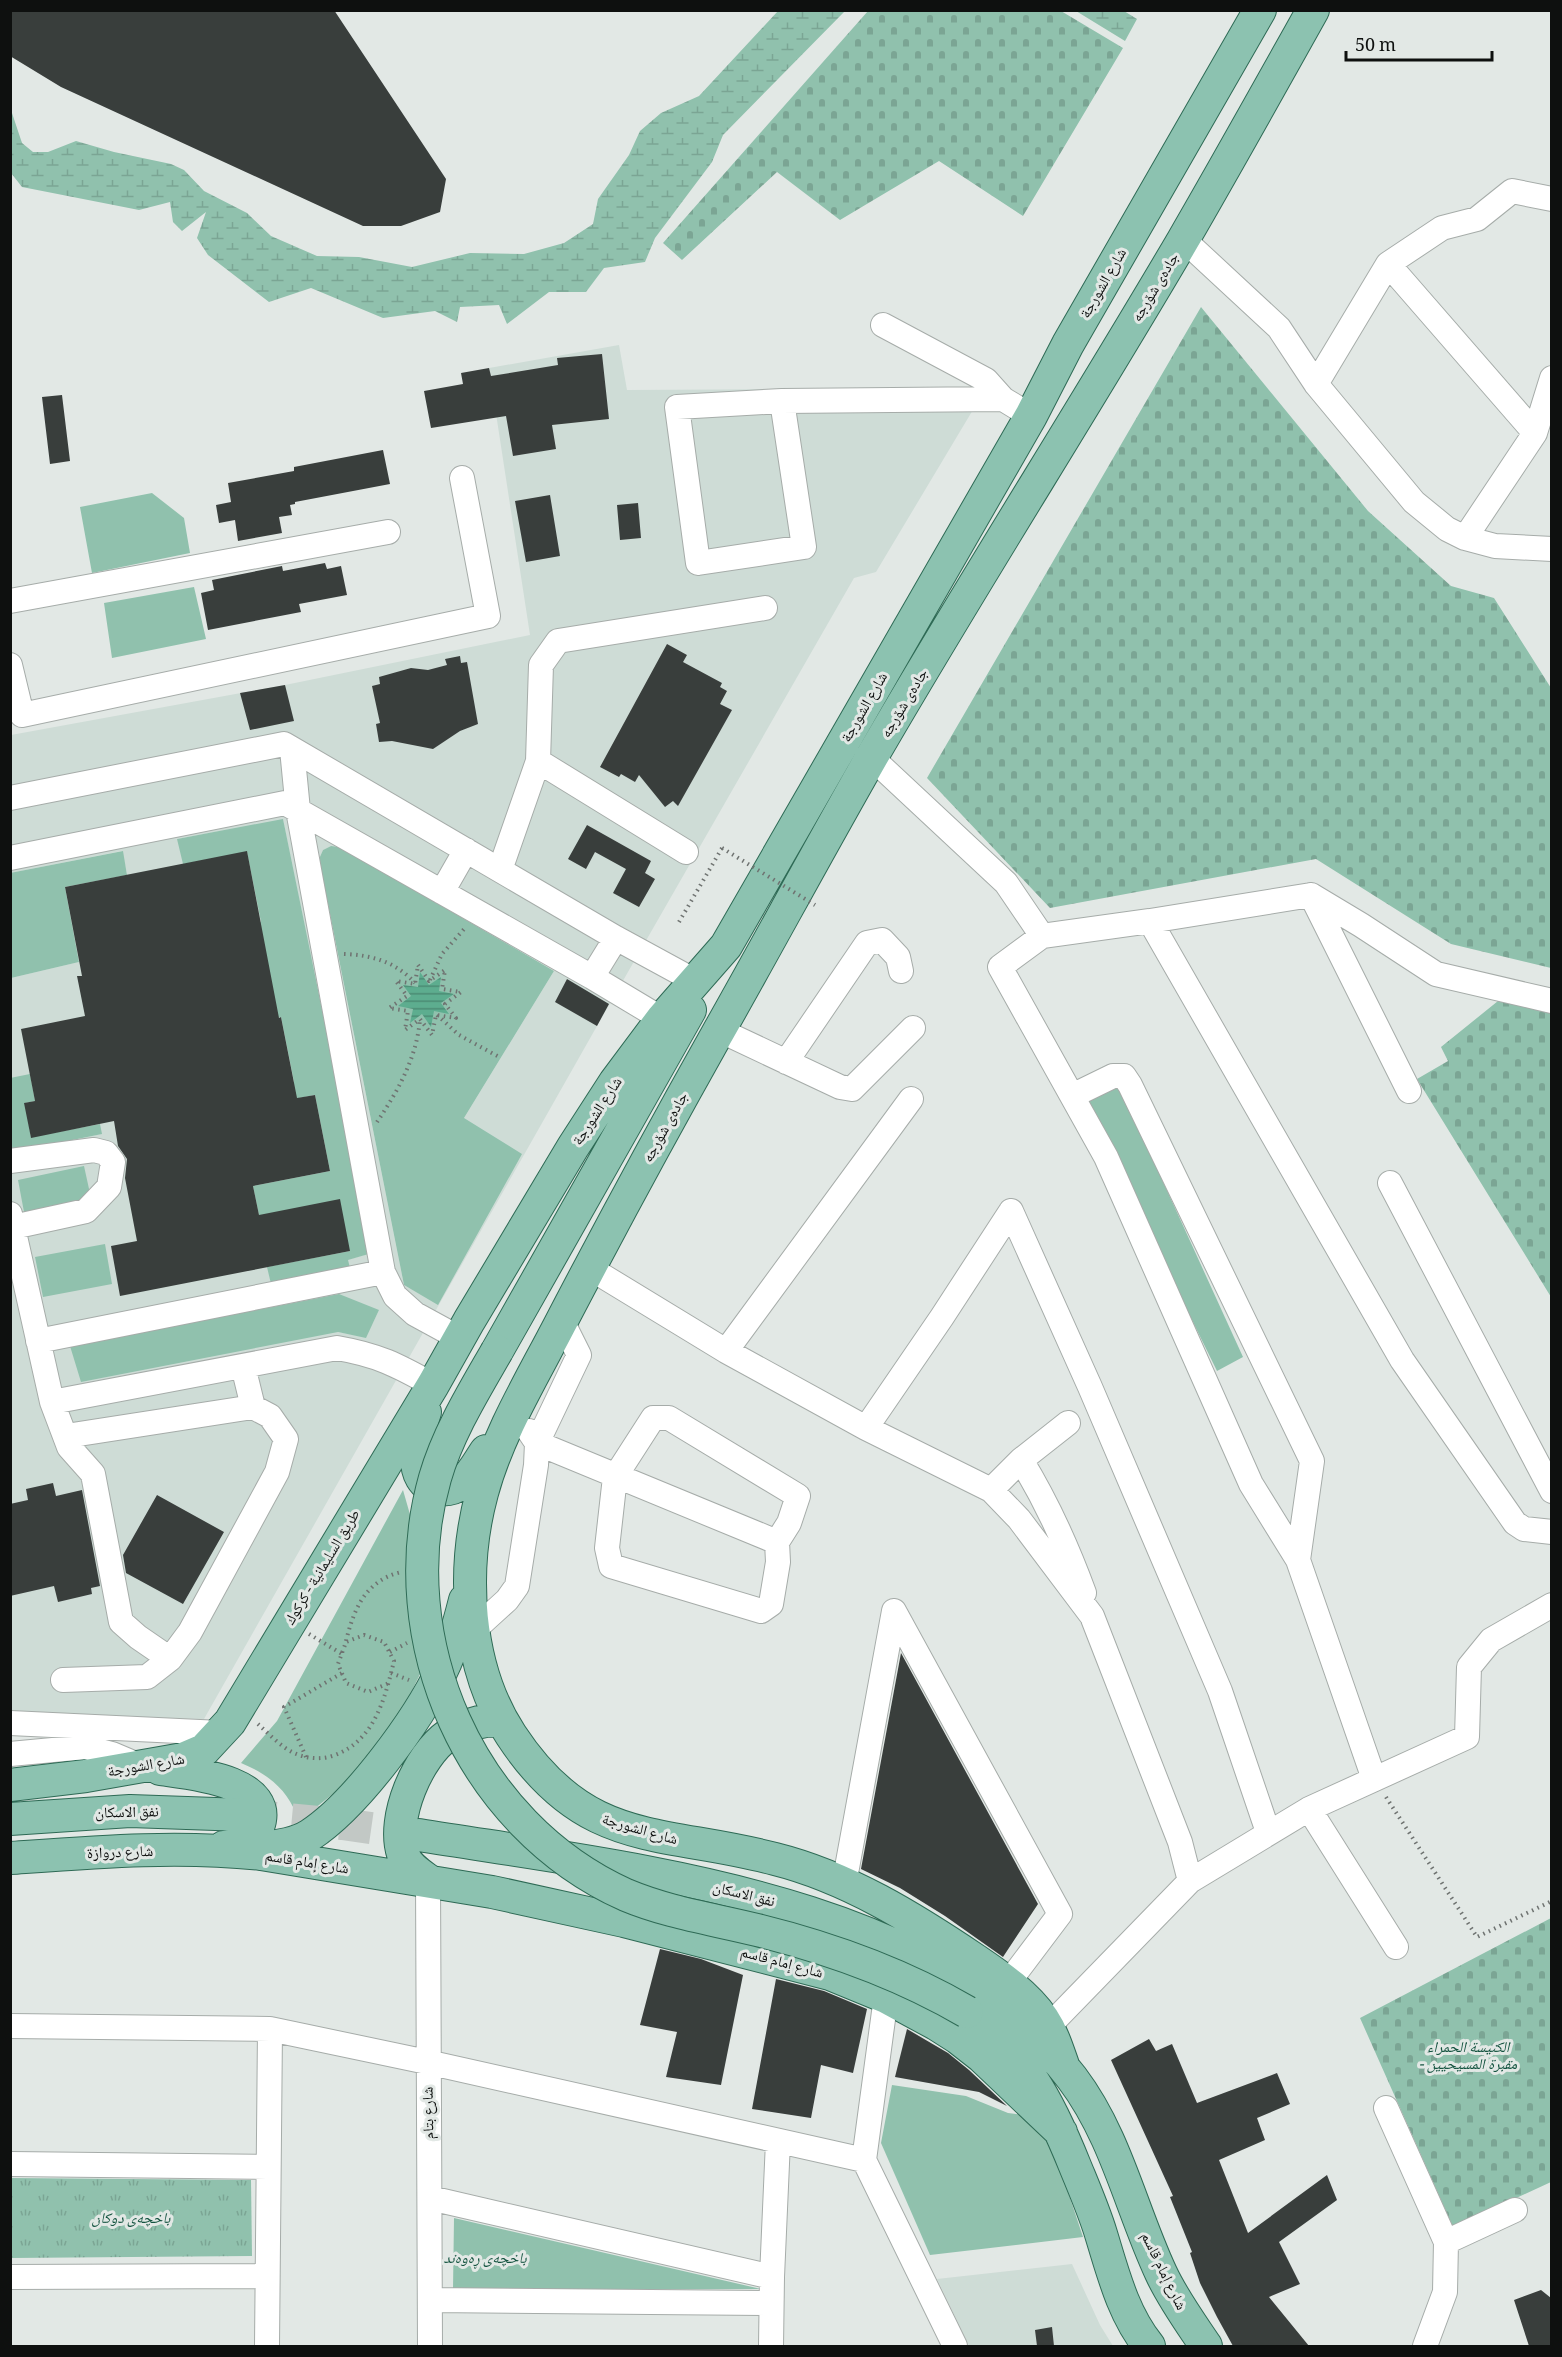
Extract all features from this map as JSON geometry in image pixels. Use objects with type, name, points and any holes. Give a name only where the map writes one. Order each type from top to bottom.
[{"type":"main road","name":"شارع الشورجة","points":[[434,1383],[573,1147],[615,1082],[662,1019],[726,946],[1031,416],[1068,344],[1260,10]]},
{"type":"main road","name":"جادەی شۆرجە","points":[[516,1408],[588,1267],[872,758],[1183,239],[1313,10]]},
{"type":"main road","points":[[726,946],[497,1352],[461,1418],[436,1477],[424,1535],[421,1573],[426,1628],[440,1684],[457,1726],[490,1782],[525,1824],[547,1843],[596,1878],[624,1893],[675,1913],[759,1930],[833,1952],[908,1981],[967,2012],[989,2029],[1018,2058],[1042,2092],[1061,2132]]},
{"type":"main road","points":[[434,1383],[416,1447],[420,1474],[431,1487],[445,1490],[459,1486],[466,1480],[516,1408]]},
{"type":"main road","name":"طريق السليمانية - كركوك","points":[[213,1741],[239,1707],[434,1383]]},
{"type":"main road","name":"شارع الشورجة","points":[[516,1408],[497,1448],[481,1496],[473,1540],[471,1579],[474,1630],[486,1684],[501,1719],[521,1750],[553,1787],[573,1804],[598,1818],[651,1835],[780,1860],[844,1884],[937,1935],[1008,1983],[1034,2009],[1042,2033],[1064,2068]]},
{"type":"main road","points":[[229,1851],[277,1846],[299,1841],[321,1826],[359,1789],[404,1731],[442,1669],[457,1630],[471,1579]]},
{"type":"main road","points":[[428,1880],[408,1863],[402,1846],[403,1812],[415,1777],[428,1755],[448,1735],[467,1725],[501,1719]]},
{"type":"main road","name":"شارع الشورجة","points":[[86,1750],[138,1765],[183,1759],[213,1741]]},
{"type":"main road","points":[[10,1785],[86,1750]]},
{"type":"main road","points":[[138,1765],[223,1780],[242,1789],[257,1804],[260,1815],[259,1825],[248,1840],[229,1847],[185,1850]]},
{"type":"main road","name":"نفق الاسكان","points":[[10,1819],[142,1811],[244,1815]]},
{"type":"main road","name":"نفق الاسكان","points":[[419,1835],[686,1880],[805,1911],[869,1935],[931,1963],[1042,2033]]},
{"type":"main road","name":"شارع دروازة","points":[[10,1858],[75,1853],[229,1851]]},
{"type":"main road","name":"شارع إمام قاسم","points":[[229,1851],[428,1880],[563,1907],[830,1974],[886,1997],[958,2038],[981,2056],[1061,2132],[1101,2233],[1116,2288],[1140,2336],[1149,2346]]},
{"type":"main road","name":"شارع إمام قاسم","points":[[1064,2068],[1074,2080],[1102,2128],[1174,2300],[1206,2346]]},
{"type":"street","points":[[1316,384],[1388,264],[1442,228],[1477,219],[1512,191],[1551,199]]},
{"type":"street","points":[[1183,239],[1279,328],[1316,384],[1414,502],[1447,529],[1465,538],[1495,546],[1551,549]]},
{"type":"street","points":[[1388,264],[1535,433]]},
{"type":"street","points":[[883,325],[986,380],[1003,399],[1031,416]]},
{"type":"street","points":[[1465,538],[1535,433],[1551,378]]},
{"type":"street","points":[[782,401],[804,547],[698,563],[677,407],[782,401],[1003,399]]},
{"type":"street","points":[[10,665],[22,715],[488,615],[462,478]]},
{"type":"street","points":[[10,601],[388,532]]},
{"type":"street","points":[[500,870],[538,761],[541,665],[558,641],[765,608]]},
{"type":"street","points":[[10,798],[284,744],[616,938],[695,981]]},
{"type":"street","points":[[292,749],[298,810],[383,1272],[394,1296],[415,1314],[459,1338]]},
{"type":"street","points":[[872,758],[1006,883],[1042,936]]},
{"type":"street","points":[[538,761],[686,852]]},
{"type":"street","points":[[10,858],[285,803],[662,1019]]},
{"type":"street","points":[[442,892],[466,850]]},
{"type":"street","points":[[1311,895],[1409,1091]]},
{"type":"street","points":[[1374,1779],[1298,1560],[1251,1484],[1106,1157],[1000,967],[1042,936],[1311,895],[1436,974],[1551,1001]]},
{"type":"street","points":[[1150,921],[1402,1360],[1515,1522],[1524,1529],[1551,1532]]},
{"type":"street","points":[[592,977],[616,938]]},
{"type":"street","points":[[786,1062],[867,943],[882,940],[898,957],[901,971]]},
{"type":"street","points":[[719,1030],[840,1087],[852,1089],[913,1028]]},
{"type":"street","points":[[1072,1096],[1113,1076],[1124,1076],[1136,1095],[1312,1461],[1298,1560]]},
{"type":"street","points":[[726,1351],[911,1099]]},
{"type":"street","points":[[10,1161],[94,1150],[106,1153],[113,1162],[109,1187],[86,1211],[12,1221],[52,1402],[69,1447],[93,1474],[121,1622],[170,1659]]},
{"type":"street","points":[[1390,1183],[1551,1491]]},
{"type":"street","points":[[866,1428],[1011,1211],[1220,1691],[1268,1832]]},
{"type":"street","points":[[588,1267],[726,1351],[866,1428],[991,1490],[1019,1519],[1092,1616]]},
{"type":"street","points":[[38,1341],[383,1272]]},
{"type":"street","points":[[474,1630],[507,1600],[517,1586],[536,1465],[537,1443],[579,1355],[562,1321]]},
{"type":"street","points":[[52,1402],[337,1348],[363,1352],[389,1360],[434,1383]]},
{"type":"street","points":[[243,1366],[253,1407]]},
{"type":"street","points":[[63,1680],[147,1677],[170,1659],[190,1632],[277,1472],[286,1439],[270,1416],[253,1407],[66,1436]]},
{"type":"street","points":[[516,1408],[537,1443],[777,1542]]},
{"type":"street","points":[[653,1418],[669,1418],[798,1496],[789,1523],[777,1542],[778,1562],[771,1604],[761,1611],[611,1566],[607,1548],[615,1477],[653,1418]]},
{"type":"street","points":[[991,1490],[1021,1460],[1068,1423]]},
{"type":"street","points":[[1021,1460],[1045,1499],[1065,1540],[1092,1616],[1180,1842],[1190,1881]]},
{"type":"street","points":[[1042,2033],[1190,1881],[1309,1809],[1467,1737],[1469,1667],[1491,1640],[1551,1605]]},
{"type":"street","points":[[844,1884],[894,1611],[1060,1914],[1008,1983]]},
{"type":"street","points":[[10,1723],[86,1750]]},
{"type":"street","points":[[10,1754],[213,1741]]},
{"type":"street","points":[[1309,1809],[1396,1947]]},
{"type":"street","name":"شارع بتام","points":[[428,1880],[430,2346]]},
{"type":"street","points":[[886,1997],[864,2160],[955,2346]]},
{"type":"street","points":[[10,2026],[270,2029],[428,2062],[864,2160]]},
{"type":"street","points":[[267,2346],[270,2029]]},
{"type":"street","points":[[1386,2108],[1446,2242],[1445,2292],[1425,2346]]},
{"type":"street","points":[[771,2346],[778,2141]]},
{"type":"street","points":[[10,2164],[267,2167]]},
{"type":"street","points":[[430,2198],[772,2277]]},
{"type":"street","points":[[1446,2242],[1515,2210]]},
{"type":"street","points":[[10,2277],[267,2277]]},
{"type":"street","points":[[431,2300],[771,2303]]},
{"type":"path","points":[[680,922],[722,848],[815,904]]},
{"type":"path","points":[[429,981],[442,954],[454,938],[471,923],[477,912]]},
{"type":"path","points":[[325,957],[346,954],[382,960],[402,970],[415,984]]},
{"type":"path","points":[[415,984],[418,965],[429,981]]},
{"type":"path","points":[[429,981],[445,970],[442,989],[461,992],[445,1004],[456,1018],[436,1015]]},
{"type":"path","points":[[415,984],[396,981],[407,996],[389,1008],[408,1011],[405,1030],[420,1019]]},
{"type":"path","points":[[420,1019],[432,1035],[436,1015]]},
{"type":"path","points":[[436,1015],[459,1035],[501,1058]]},
{"type":"path","points":[[357,1131],[372,1127],[395,1093],[410,1063],[420,1019]]},
{"type":"path","points":[[389,1683],[368,1692],[346,1683],[338,1664],[352,1620],[366,1592],[385,1578],[409,1570]]},
{"type":"path","points":[[290,1621],[342,1654]]},
{"type":"path","points":[[239,1707],[284,1747],[294,1753],[317,1759],[330,1757],[353,1746],[362,1739],[375,1718],[389,1683],[394,1660],[384,1642],[364,1635],[346,1642]]},
{"type":"path","points":[[306,1757],[284,1707],[342,1673]]},
{"type":"path","points":[[1374,1779],[1477,1937],[1551,1901]]},
{"type":"shaded area","points":[[619,345],[627,390],[986,388],[876,572],[854,578],[204,1719],[11,1715],[10,1141],[13,1152],[101,1134],[99,1124],[31,1138],[24,1103],[30,1075],[11,1078],[11,978],[79,962],[65,887],[127,874],[122,851],[11,873],[11,735],[285,685],[530,635],[489,368]],"holes":[[[283,820],[371,1253],[347,1260],[350,1268],[271,1284],[268,1267],[350,1251],[340,1199],[253,1186],[330,1171],[315,1095],[251,1107],[294,1082],[281,1017],[213,1031],[274,993],[266,950],[193,936],[261,922],[247,851],[177,839]],[[331,846],[340,847],[554,971],[464,1118],[438,1304],[404,1285],[319,859],[323,850]],[[379,1310],[366,1337],[338,1332]]]},
{"type":"shaded area","points":[[420,972],[429,985],[441,977],[439,991],[454,994],[441,1003],[449,1014],[434,1011],[431,1027],[422,1014],[410,1023],[413,1009],[398,1006],[411,996],[403,985],[418,987]]},
{"type":"shaded area","points":[[1072,2264],[1100,2325],[1113,2346],[969,2346],[937,2279]]},
{"type":"green space","points":[[778,11],[845,11],[723,135],[712,162],[655,238],[645,262],[604,268],[586,292],[549,292],[507,324],[499,305],[460,307],[457,322],[435,311],[383,318],[311,288],[269,302],[208,255],[197,238],[206,212],[182,231],[173,222],[170,202],[139,210],[22,187],[11,173],[11,110],[22,143],[33,152],[48,152],[76,141],[171,164],[184,170],[204,191],[247,213],[271,236],[317,256],[359,257],[412,267],[470,253],[524,254],[564,243],[593,224],[598,199],[629,155],[640,131],[661,113],[699,96]]},
{"type":"green space","points":[[868,11],[1061,11],[1123,48],[1023,216],[939,161],[840,220],[777,172],[682,260],[663,243]]},
{"type":"green space","points":[[1076,11],[1124,11],[1137,19],[1125,41]]},
{"type":"green space","points":[[1201,307],[1368,511],[1451,586],[1494,598],[1551,688],[1551,968],[1451,944],[1316,859],[1050,908],[927,778]]},
{"type":"green space","points":[[152,493],[184,518],[190,553],[92,573],[80,507]]},
{"type":"green space","points":[[194,587],[206,639],[112,658],[104,603]]},
{"type":"green space","points":[[283,819],[372,1253],[348,1260],[350,1268],[271,1284],[267,1267],[350,1251],[259,1215],[253,1186],[330,1171],[315,1095],[250,1107],[294,1082],[281,1017],[213,1031],[192,936],[261,922],[247,852],[183,864],[177,839]]},
{"type":"green space","points":[[331,846],[340,847],[554,971],[464,1118],[522,1154],[438,1305],[404,1285],[319,859],[323,850]]},
{"type":"green space","points":[[123,851],[127,875],[65,887],[79,962],[11,978],[10,873]]},
{"type":"green space","points":[[1498,1001],[1551,1012],[1551,1297],[1417,1079],[1448,1061],[1441,1047]]},
{"type":"green space","points":[[30,1074],[35,1101],[25,1103],[31,1137],[100,1124],[102,1134],[13,1152],[10,1141],[10,1078]]},
{"type":"green space","points":[[1118,1083],[1243,1357],[1217,1371],[1085,1102]]},
{"type":"green space","points":[[84,1166],[91,1198],[24,1212],[18,1180]]},
{"type":"green space","points":[[105,1244],[112,1284],[43,1297],[35,1257]]},
{"type":"green space","points":[[339,1294],[379,1310],[366,1338],[338,1332],[81,1382],[70,1346]]},
{"type":"green space","points":[[403,1490],[415,1532],[423,1668],[402,1711],[377,1749],[344,1785],[299,1821],[290,1801],[277,1785],[261,1773],[241,1763],[277,1721]]},
{"type":"green space","name":"الكنيسة الحمراء - مقبرة المسيحيين","points":[[1551,1918],[1551,2182],[1453,2227],[1360,2018]]},
{"type":"green space","points":[[892,2085],[966,2096],[1008,2113],[1031,2116],[1054,2150],[1083,2237],[930,2255],[881,2143]]},
{"type":"green space","name":"باخچەی دوکان","points":[[10,2178],[251,2180],[252,2256],[11,2258]]},
{"type":"green space","name":"باخچەی ڕەوەند","points":[[454,2218],[761,2289],[453,2290]]},
{"type":"building","points":[[10,10],[334,10],[446,179],[440,212],[401,226],[363,226],[61,87],[10,56]]},
{"type":"building","points":[[602,354],[609,419],[552,425],[556,449],[513,456],[506,416],[431,428],[424,391],[463,384],[461,373],[489,368],[491,376],[558,365],[557,358]]},
{"type":"building","points":[[62,395],[70,461],[50,464],[42,397]]},
{"type":"building","points":[[383,450],[390,484],[295,502],[290,505],[292,515],[279,517],[282,533],[238,541],[235,520],[219,523],[216,505],[231,502],[228,483],[294,471],[294,467]]},
{"type":"building","points":[[550,495],[560,556],[526,562],[515,501]]},
{"type":"building","points":[[638,503],[641,538],[620,540],[617,505]]},
{"type":"building","points":[[325,563],[327,569],[341,566],[347,595],[299,604],[301,612],[208,630],[201,593],[214,590],[212,580],[282,566],[283,571]]},
{"type":"building","points":[[667,644],[687,655],[683,662],[722,683],[720,687],[727,691],[720,704],[732,710],[678,806],[673,801],[665,807],[639,775],[635,782],[621,774],[619,777],[600,767]]},
{"type":"building","points":[[460,656],[461,663],[467,662],[478,724],[460,731],[433,749],[392,741],[379,742],[376,724],[380,723],[372,686],[380,684],[379,677],[411,668],[428,670],[447,665],[445,659]]},
{"type":"building","points":[[285,685],[294,721],[250,730],[240,693]]},
{"type":"building","points":[[587,825],[651,861],[645,873],[655,879],[639,907],[613,893],[626,869],[595,852],[586,869],[568,859]]},
{"type":"building","points":[[247,851],[297,1098],[315,1095],[330,1171],[253,1186],[259,1215],[340,1199],[350,1251],[120,1296],[111,1246],[137,1241],[125,1178],[127,1159],[118,1146],[114,1121],[31,1138],[24,1103],[35,1101],[21,1029],[85,1016],[77,976],[82,976],[65,887]]},
{"type":"building","points":[[567,979],[609,1004],[597,1026],[555,1002]]},
{"type":"building","points":[[53,1483],[56,1496],[82,1490],[100,1586],[91,1588],[92,1594],[58,1602],[54,1586],[10,1596],[10,1504],[28,1500],[26,1489]]},
{"type":"building","points":[[157,1495],[224,1532],[183,1604],[126,1573],[123,1555]]},
{"type":"building","points":[[901,1653],[1038,1904],[1003,1957],[900,1888],[861,1869]]},
{"type":"building","points":[[660,1949],[701,1959],[743,1975],[721,2085],[666,2077],[677,2032],[640,2025]]},
{"type":"building","points":[[776,1979],[824,1991],[867,2009],[853,2073],[821,2065],[811,2118],[752,2109]]},
{"type":"building","points":[[907,2029],[948,2053],[1007,2106],[979,2092],[895,2077]]},
{"type":"building","points":[[1149,2039],[1156,2051],[1172,2044],[1197,2103],[1277,2073],[1290,2104],[1257,2118],[1265,2140],[1219,2160],[1248,2233],[1327,2175],[1337,2200],[1279,2242],[1300,2284],[1269,2297],[1309,2346],[1233,2346],[1217,2317],[1200,2283],[1190,2253],[1192,2252],[1170,2197],[1173,2196],[1111,2060]]},
{"type":"building","points":[[1541,2290],[1551,2298],[1551,2346],[1529,2346],[1514,2300]]},
{"type":"building","points":[[1052,2327],[1054,2346],[1037,2346],[1035,2330]]},
{"type":"tunnel","points":[[244,1815],[342,1824],[419,1835]]}]
